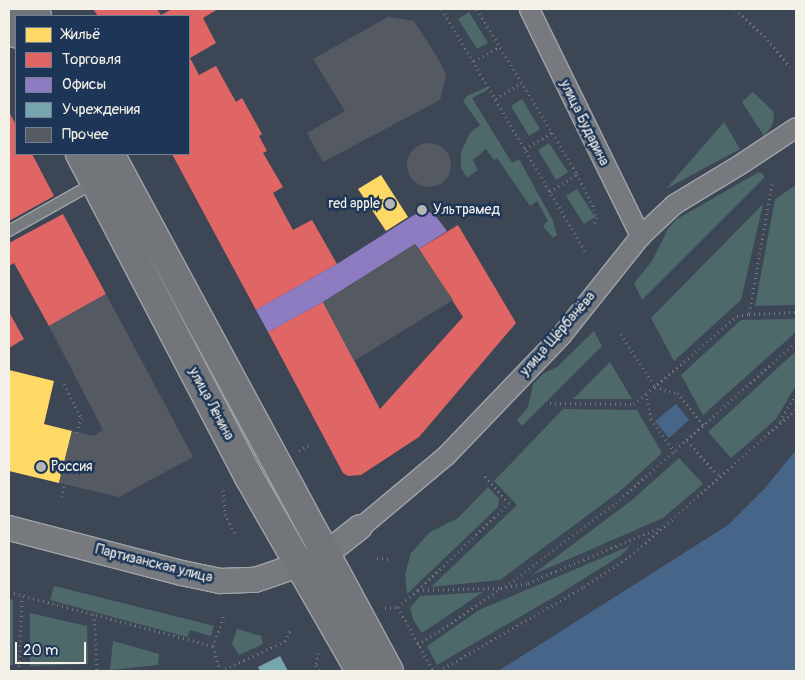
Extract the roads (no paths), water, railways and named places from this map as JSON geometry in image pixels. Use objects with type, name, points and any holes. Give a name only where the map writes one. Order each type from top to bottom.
[{"type":"main road","points":[[9,18],[15,31]]},
{"type":"main road","name":"улица Ленина","points":[[81,155],[249,476],[299,565],[360,654]]},
{"type":"main road","points":[[111,155],[327,553],[360,654],[389,671]]},
{"type":"street","name":"улица Бударина","points":[[529,9],[640,236]]},
{"type":"street","name":"улица Щербанёва","points":[[327,553],[446,455],[561,335],[640,236],[674,204],[690,192],[740,164],[796,127]]},
{"type":"street","name":"Партизанская улица","points":[[9,528],[220,581],[255,580],[327,553]]},
{"type":"lane","points":[[9,231],[95,182]]},
{"type":"water","points":[[676,404],[689,420],[669,438],[655,421]]},
{"type":"water","points":[[796,450],[796,671],[498,671],[728,525],[766,487]]},
{"type":"place","name":"red apple","points":[[390,204]]},
{"type":"place","name":"Ультрамед","points":[[422,210]]},
{"type":"place","name":"Россия","points":[[41,467]]}]
